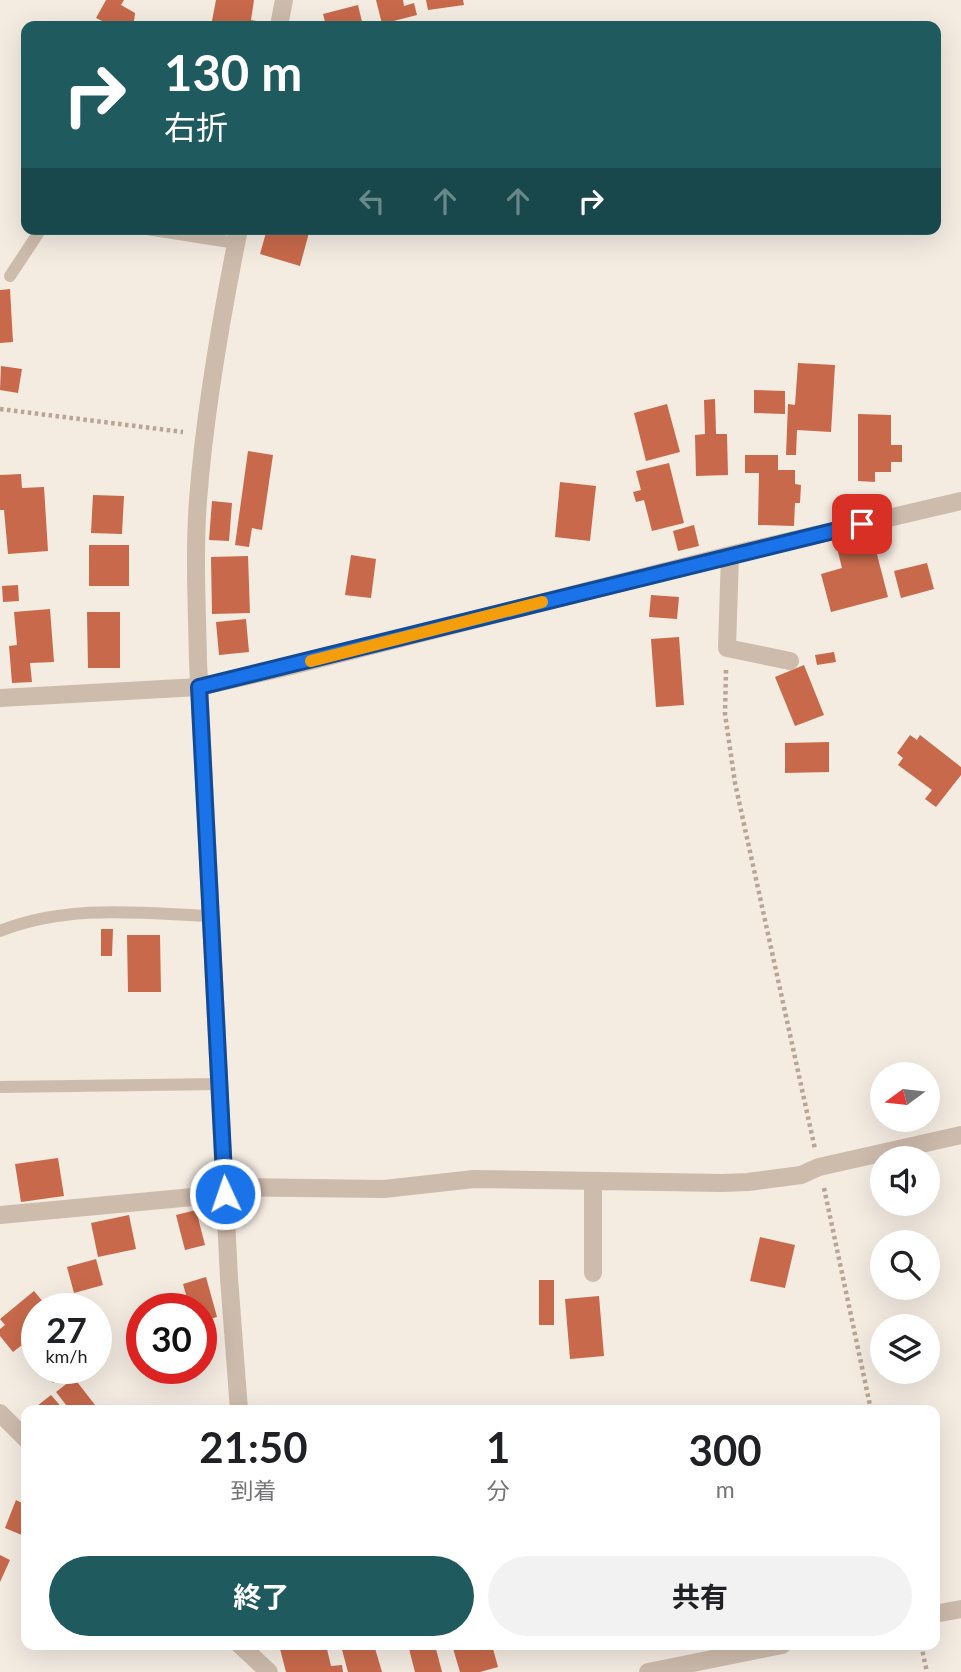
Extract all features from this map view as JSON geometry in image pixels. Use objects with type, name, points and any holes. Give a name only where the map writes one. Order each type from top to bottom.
[{"type":"street","points":[[280,21],[284,0]]},
{"type":"street","points":[[237,236],[204,435],[198,502],[197,562],[199,687],[229,1278],[239,1405]]},
{"type":"street","points":[[0,698],[199,687],[730,555],[961,501]]},
{"type":"street","points":[[730,555],[727,648],[790,661]]},
{"type":"street","points":[[0,1215],[225,1190],[384,1189],[474,1179],[748,1182],[801,1175],[819,1167],[961,1135]]},
{"type":"street","points":[[593,1182],[593,1273]]},
{"type":"street","points":[[0,1413],[21,1434]]},
{"type":"street","points":[[940,1613],[961,1609]]},
{"type":"street","points":[[245,1650],[264,1670]]},
{"type":"street","points":[[258,1650],[264,1670]]},
{"type":"street","points":[[648,1672],[757,1650]]},
{"type":"lane","points":[[10,276],[37,235]]},
{"type":"lane","points":[[0,931],[54,915],[116,912],[211,916]]},
{"type":"lane","points":[[0,1087],[220,1084]]},
{"type":"path","points":[[0,409],[204,435]]},
{"type":"path","points":[[727,648],[724,713],[734,783],[870,1405]]},
{"type":"path","points":[[922,1650],[927,1672]]},
{"type":"building","points":[[106,0],[124,0],[121,5],[135,13],[134,21],[102,21],[96,18]]},
{"type":"building","points":[[216,0],[254,0],[251,20],[256,21],[212,21]]},
{"type":"building","points":[[376,0],[403,0],[404,6],[414,3],[417,15],[381,21]]},
{"type":"building","points":[[426,0],[463,0],[464,5],[428,10]]},
{"type":"building","points":[[358,5],[362,21],[325,21],[323,14]]},
{"type":"building","points":[[265,235],[308,235],[300,266],[260,254]]},
{"type":"building","points":[[10,289],[13,342],[0,343],[0,290]]},
{"type":"building","points":[[798,363],[835,365],[831,432],[797,430],[796,455],[786,455],[788,404],[795,405]]},
{"type":"building","points":[[1,366],[22,369],[18,393],[0,390]]},
{"type":"building","points":[[754,390],[785,391],[785,414],[754,413]]},
{"type":"building","points":[[715,399],[716,434],[727,434],[728,475],[696,476],[695,435],[705,434],[704,400]]},
{"type":"building","points":[[667,404],[680,452],[646,461],[634,413]]},
{"type":"building","points":[[858,414],[891,415],[891,445],[902,445],[902,462],[891,462],[891,472],[875,472],[875,482],[858,481]]},
{"type":"building","points":[[248,451],[273,455],[262,530],[252,528],[249,547],[235,545]]},
{"type":"building","points":[[745,455],[778,455],[778,470],[795,470],[795,484],[801,485],[800,503],[795,503],[794,526],[758,525],[759,473],[745,473]]},
{"type":"building","points":[[669,463],[684,523],[652,531],[644,500],[636,502],[633,492],[641,490],[636,471]]},
{"type":"building","points":[[21,474],[22,488],[44,487],[48,551],[8,554],[4,510],[0,510],[0,475]]},
{"type":"building","points":[[560,482],[596,486],[590,541],[555,537]]},
{"type":"building","points":[[93,495],[124,496],[122,534],[91,533]]},
{"type":"building","points":[[212,501],[232,503],[229,541],[209,540]]},
{"type":"building","points":[[694,525],[699,546],[678,551],[673,531]]},
{"type":"building","points":[[873,539],[888,597],[831,612],[821,574],[842,568],[837,548]]},
{"type":"building","points":[[89,545],[129,545],[129,586],[89,586]]},
{"type":"building","points":[[351,555],[376,559],[371,598],[345,595]]},
{"type":"building","points":[[248,556],[250,613],[212,614],[211,557]]},
{"type":"building","points":[[927,563],[934,589],[901,598],[894,571]]},
{"type":"building","points":[[18,585],[19,601],[3,602],[2,586]]},
{"type":"building","points":[[651,595],[679,597],[677,619],[649,617]]},
{"type":"building","points":[[50,609],[54,662],[30,663],[32,682],[12,683],[9,646],[17,645],[14,612]]},
{"type":"building","points":[[87,612],[120,612],[120,668],[88,668]]},
{"type":"building","points":[[246,619],[249,652],[219,655],[216,622]]},
{"type":"building","points":[[679,637],[684,705],[656,707],[651,639]]},
{"type":"building","points":[[834,652],[836,662],[817,665],[815,655]]},
{"type":"building","points":[[804,665],[824,715],[795,726],[775,677]]},
{"type":"building","points":[[910,735],[917,740],[920,735],[961,767],[961,775],[936,807],[925,799],[932,790],[898,765],[903,758],[897,753]]},
{"type":"building","points":[[829,742],[829,772],[785,773],[785,743]]},
{"type":"building","points":[[101,929],[113,929],[112,956],[101,956]]},
{"type":"building","points":[[127,935],[160,935],[161,992],[128,992]]},
{"type":"building","points":[[58,1158],[64,1196],[21,1202],[15,1164]]},
{"type":"building","points":[[196,1210],[205,1245],[185,1250],[176,1215]]},
{"type":"building","points":[[129,1215],[136,1249],[98,1257],[91,1223]]},
{"type":"building","points":[[760,1237],[795,1245],[785,1288],[750,1281]]},
{"type":"building","points":[[96,1259],[103,1285],[74,1293],[67,1267]]},
{"type":"building","points":[[206,1277],[210,1293],[186,1293],[183,1284]]},
{"type":"building","points":[[539,1280],[554,1280],[554,1325],[539,1325]]},
{"type":"building","points":[[599,1296],[604,1356],[570,1359],[565,1299]]},
{"type":"building","points":[[21,1302],[21,1346],[13,1352],[0,1336],[0,1329],[5,1325],[0,1319]]},
{"type":"building","points":[[66,1384],[79,1384],[95,1405],[66,1405],[56,1392]]},
{"type":"building","points":[[51,1395],[60,1405],[38,1405]]},
{"type":"building","points":[[16,1500],[21,1502],[21,1535],[5,1528]]},
{"type":"building","points":[[0,1555],[10,1560],[0,1582]]},
{"type":"building","points":[[280,1650],[327,1650],[331,1666],[342,1665],[343,1672],[286,1672]]},
{"type":"building","points":[[342,1650],[375,1650],[382,1672],[348,1672]]},
{"type":"building","points":[[409,1650],[436,1650],[442,1672],[415,1672]]},
{"type":"building","points":[[453,1650],[493,1650],[498,1667],[480,1672],[460,1672]]},
{"type":"slow traffic","points":[[311,661],[542,602]]},
{"type":"route","points":[[225,1194],[199,687],[862,524]]}]
